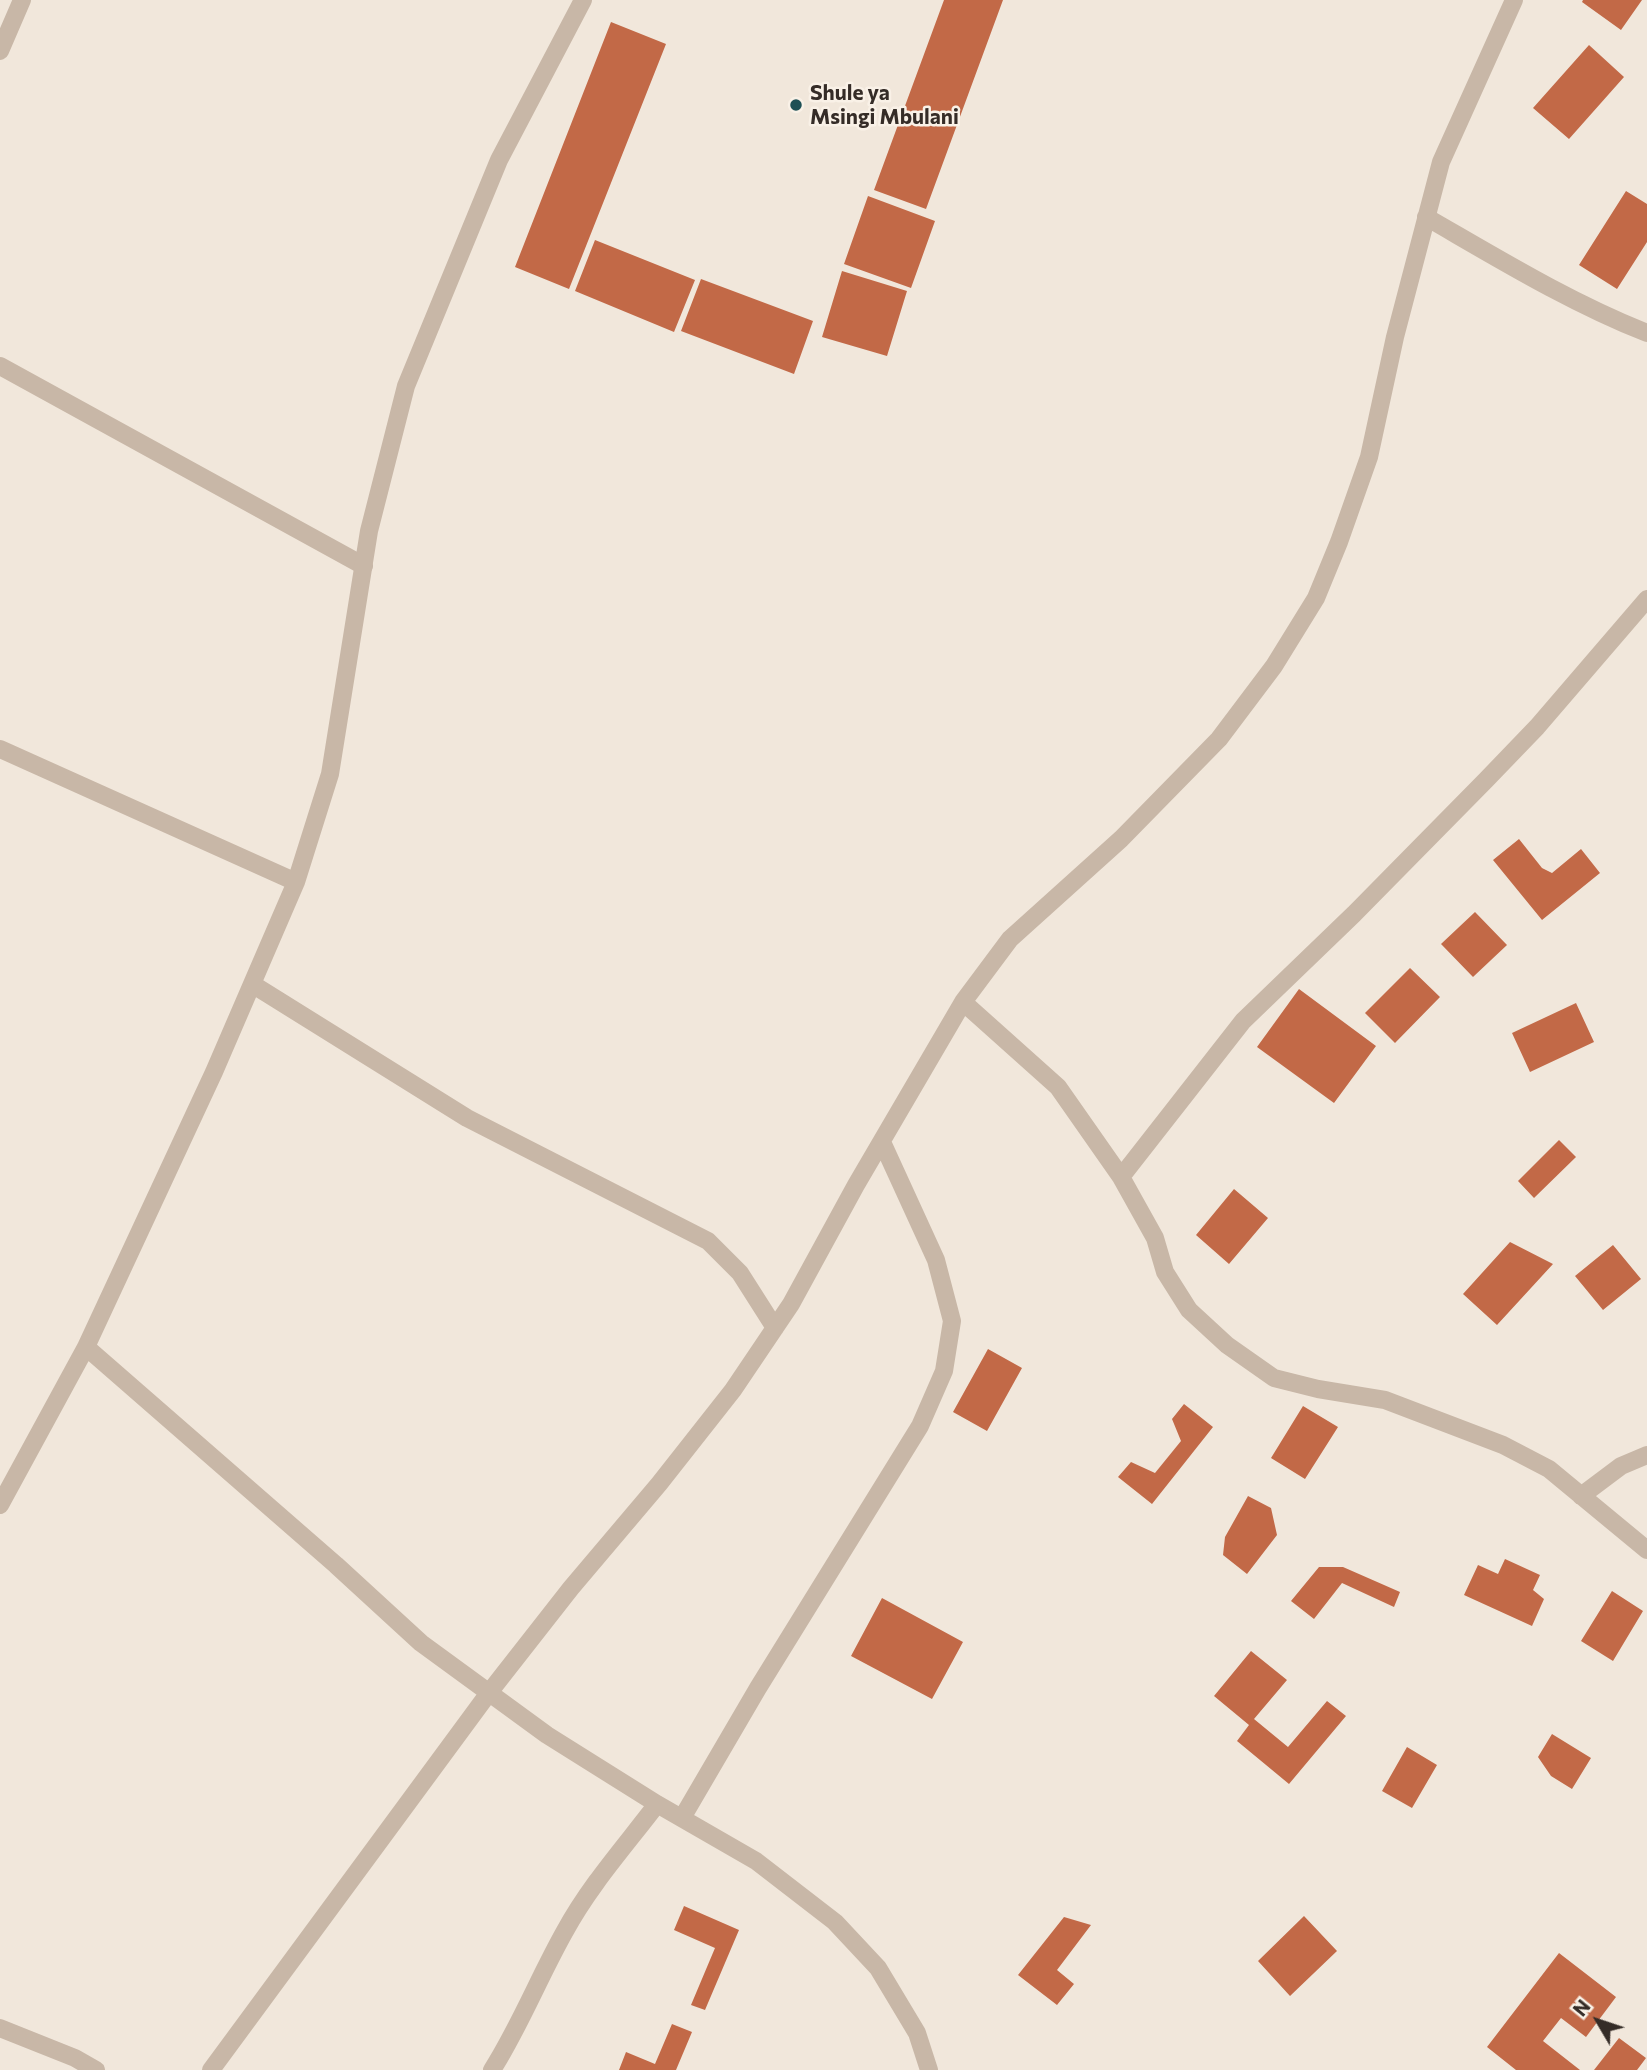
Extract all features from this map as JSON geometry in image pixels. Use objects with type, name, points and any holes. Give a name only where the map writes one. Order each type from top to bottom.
[{"type":"street","points":[[0,51],[22,0]]},
{"type":"street","points":[[0,1506],[86,1347],[214,1072],[296,882],[330,774],[369,531],[406,386],[499,160],[583,0]]},
{"type":"street","points":[[211,2070],[488,1694],[733,1390],[791,1304],[963,1002],[1010,939],[1121,839],[1219,739],[1274,666],[1315,598],[1339,542],[1369,457],[1395,337],[1441,162],[1514,0]]},
{"type":"street","points":[[1426,217],[1547,288],[1647,333]]},
{"type":"street","points":[[0,366],[364,566]]},
{"type":"street","points":[[1121,1177],[1243,1021],[1354,914],[1512,753],[1647,599]]},
{"type":"street","points":[[0,749],[296,882]]},
{"type":"street","points":[[252,984],[467,1118],[708,1241],[740,1273],[775,1328]]},
{"type":"street","points":[[963,1002],[1058,1087],[1121,1177],[1155,1238],[1165,1272],[1189,1310],[1227,1345],[1274,1378],[1318,1389],[1385,1400],[1503,1445],[1549,1469],[1647,1550]]},
{"type":"street","points":[[682,1818],[758,1688],[920,1426],[944,1371],[952,1321],[936,1260],[882,1142]]},
{"type":"street","points":[[86,1347],[336,1565],[421,1643],[488,1694],[558,1741],[657,1804],[756,1861],[835,1922],[878,1968],[917,2033],[929,2070]]},
{"type":"street","points":[[1581,1496],[1621,1466],[1647,1455]]},
{"type":"street","points":[[492,2070],[506,2048],[564,1931],[587,1893],[657,1804]]},
{"type":"street","points":[[0,2028],[75,2058],[96,2070]]},
{"type":"building","points":[[944,0],[1003,0],[926,209],[874,190]]},
{"type":"building","points":[[1642,0],[1621,30],[1582,2]]},
{"type":"building","points":[[611,22],[666,44],[569,289],[515,267]]},
{"type":"building","points":[[1589,45],[1624,77],[1569,139],[1533,108]]},
{"type":"building","points":[[1626,191],[1647,204],[1647,242],[1617,289],[1579,265]]},
{"type":"building","points":[[868,196],[935,221],[911,288],[844,264]]},
{"type":"building","points":[[595,240],[695,280],[674,332],[575,291]]},
{"type":"building","points":[[842,271],[907,291],[887,356],[822,337]]},
{"type":"building","points":[[701,279],[813,321],[794,374],[681,331]]},
{"type":"building","points":[[1519,839],[1542,868],[1552,873],[1581,849],[1600,873],[1542,920],[1493,860]]},
{"type":"building","points":[[1475,912],[1507,945],[1473,977],[1441,944]]},
{"type":"building","points":[[1410,968],[1440,997],[1395,1043],[1365,1013]]},
{"type":"building","points":[[1299,989],[1376,1046],[1334,1103],[1257,1047]]},
{"type":"building","points":[[1576,1003],[1594,1042],[1530,1072],[1512,1033]]},
{"type":"building","points":[[1559,1140],[1576,1157],[1534,1198],[1518,1181]]},
{"type":"building","points":[[1234,1189],[1268,1218],[1229,1264],[1196,1235]]},
{"type":"building","points":[[1510,1242],[1553,1264],[1497,1325],[1463,1294]]},
{"type":"building","points":[[1613,1245],[1641,1279],[1603,1310],[1575,1276]]},
{"type":"building","points":[[988,1349],[1022,1368],[987,1431],[953,1412]]},
{"type":"building","points":[[1184,1404],[1213,1427],[1152,1504],[1118,1477],[1131,1462],[1155,1473],[1181,1441],[1172,1419]]},
{"type":"building","points":[[1303,1406],[1338,1427],[1305,1479],[1271,1458]]},
{"type":"building","points":[[1248,1496],[1271,1508],[1277,1535],[1247,1574],[1223,1555],[1225,1537]]},
{"type":"building","points":[[1505,1559],[1540,1575],[1533,1590],[1544,1599],[1532,1626],[1464,1595],[1478,1565],[1498,1574]]},
{"type":"building","points":[[1319,1567],[1343,1567],[1400,1592],[1394,1607],[1342,1583],[1314,1619],[1291,1601]]},
{"type":"building","points":[[1612,1591],[1643,1611],[1613,1661],[1581,1641]]},
{"type":"building","points":[[882,1598],[963,1642],[932,1699],[851,1656]]},
{"type":"building","points":[[1251,1651],[1287,1680],[1254,1719],[1288,1747],[1327,1701],[1346,1716],[1289,1784],[1237,1741],[1249,1725],[1214,1696]]},
{"type":"building","points":[[1552,1734],[1591,1758],[1572,1789],[1551,1776],[1538,1757]]},
{"type":"building","points":[[1407,1747],[1437,1765],[1412,1808],[1382,1791]]},
{"type":"building","points":[[684,1906],[739,1930],[705,2010],[691,2005],[715,1948],[674,1930]]},
{"type":"building","points":[[1304,1916],[1337,1951],[1290,1996],[1258,1961]]},
{"type":"building","points":[[1064,1917],[1091,1925],[1057,1970],[1074,1984],[1057,2005],[1018,1975]]},
{"type":"building","points":[[1559,1953],[1616,1997],[1586,2037],[1561,2018],[1543,2041],[1580,2070],[1516,2070],[1487,2047]]},
{"type":"building","points":[[672,2024],[692,2032],[676,2070],[619,2070],[626,2052],[655,2064]]},
{"type":"building","points":[[1619,2038],[1646,2058],[1637,2070],[1594,2070]]},
{"type":"place","name":"Shule ya Msingi Mbulani","points":[[796,105]]}]
